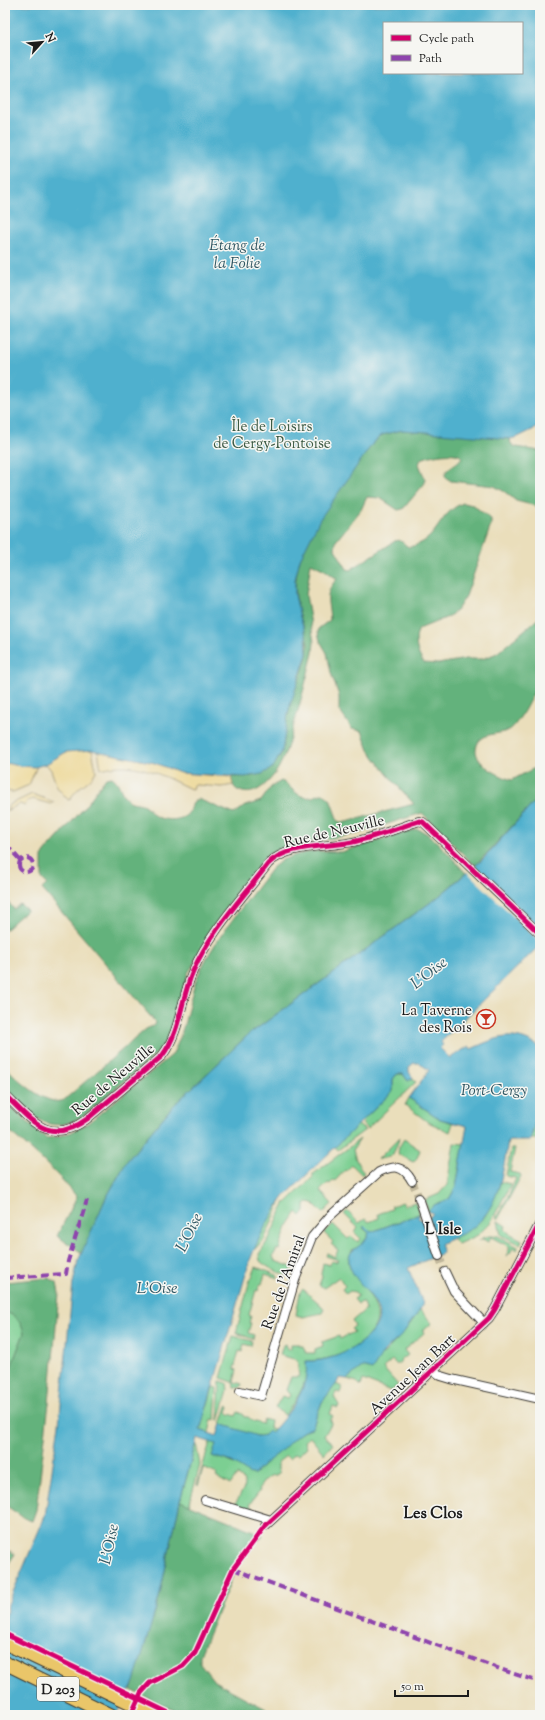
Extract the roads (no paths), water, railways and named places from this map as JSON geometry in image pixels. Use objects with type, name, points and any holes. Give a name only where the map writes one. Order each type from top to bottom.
[{"type":"main road","points":[[5,1643],[156,1715]]},
{"type":"main road","name":"D 203","points":[[5,1663],[111,1715]]},
{"type":"street","name":"Rue de Neuville","points":[[5,1095],[38,1126],[49,1130],[63,1130],[77,1125],[87,1118],[162,1056],[173,1037],[188,984],[199,959],[216,932],[268,864],[278,856],[296,850],[356,841],[420,821],[425,823],[442,839],[540,934]]},
{"type":"street","name":"Rue de l'Amiral","points":[[240,1391],[261,1396],[296,1278],[309,1244],[321,1225],[379,1172],[389,1168],[399,1168],[406,1172],[412,1181]]},
{"type":"street","points":[[419,1200],[439,1256]]},
{"type":"street","name":"Avenue Jean Bart","points":[[205,1500],[268,1523],[484,1323],[495,1309],[540,1223]]},
{"type":"street","points":[[445,1272],[454,1291],[484,1323]]},
{"type":"street","points":[[433,1370],[441,1376],[451,1379],[540,1399]]},
{"type":"water","name":"Étang de la Folie","points":[[5,5],[540,5],[540,426],[518,437],[510,439],[402,430],[382,435],[373,443],[320,519],[300,559],[295,580],[295,595],[306,635],[307,654],[289,709],[282,751],[274,766],[268,771],[262,774],[245,777],[180,773],[155,763],[92,750],[66,752],[46,764],[35,767],[5,763]]},
{"type":"water","name":"L’Oise","points":[[540,796],[540,945],[441,1042],[443,1045],[440,1048],[450,1058],[469,1046],[471,1049],[489,1041],[505,1037],[521,1038],[540,1047],[540,1104],[530,1141],[508,1141],[504,1165],[494,1201],[480,1221],[471,1229],[440,1244],[443,1253],[408,1268],[423,1303],[420,1310],[401,1336],[384,1351],[372,1370],[362,1367],[347,1379],[339,1378],[337,1383],[322,1402],[312,1428],[299,1434],[264,1464],[255,1474],[250,1474],[232,1462],[212,1456],[216,1444],[197,1438],[180,1501],[159,1598],[134,1682],[117,1715],[5,1715],[5,1622],[8,1604],[45,1516],[59,1424],[73,1283],[78,1261],[105,1200],[127,1161],[172,1107],[248,1035],[438,897],[482,860]],"holes":[[[414,1063],[419,1063],[429,1070],[409,1098],[440,1119],[467,1126],[456,1187],[449,1199],[434,1205],[428,1211],[433,1213],[430,1217],[422,1220],[418,1218],[420,1214],[371,1232],[365,1226],[363,1227],[369,1233],[367,1238],[350,1254],[349,1258],[351,1268],[356,1278],[372,1298],[377,1307],[379,1318],[373,1330],[360,1343],[342,1354],[327,1359],[306,1361],[305,1381],[297,1400],[271,1433],[269,1431],[260,1437],[221,1424],[217,1436],[200,1430],[250,1260],[269,1220],[284,1197],[393,1091],[393,1079],[397,1074],[403,1074],[408,1081],[413,1078],[409,1072],[409,1067]]]},
{"type":"tunnel","points":[[412,1181],[419,1198]]},
{"type":"tunnel","points":[[439,1256],[445,1272]]},
{"type":"place","name":"La Taverne des Rois","points":[[486,1019]]},
{"type":"district","name":"L Isle","points":[[443,1228]]},
{"type":"district","name":"Les Clos","points":[[433,1512]]},
{"type":"park label","name":"Île de Loisirs de Cergy-Pontoise","points":[[272,434]]},
{"type":"water label","name":"L'Oise","points":[[428,972]]},
{"type":"water label","name":"Port-Cergy","points":[[494,1089]]},
{"type":"water label","name":"L'Oise","points":[[188,1232]]},
{"type":"water label","name":"L'Oise","points":[[108,1544]]}]
